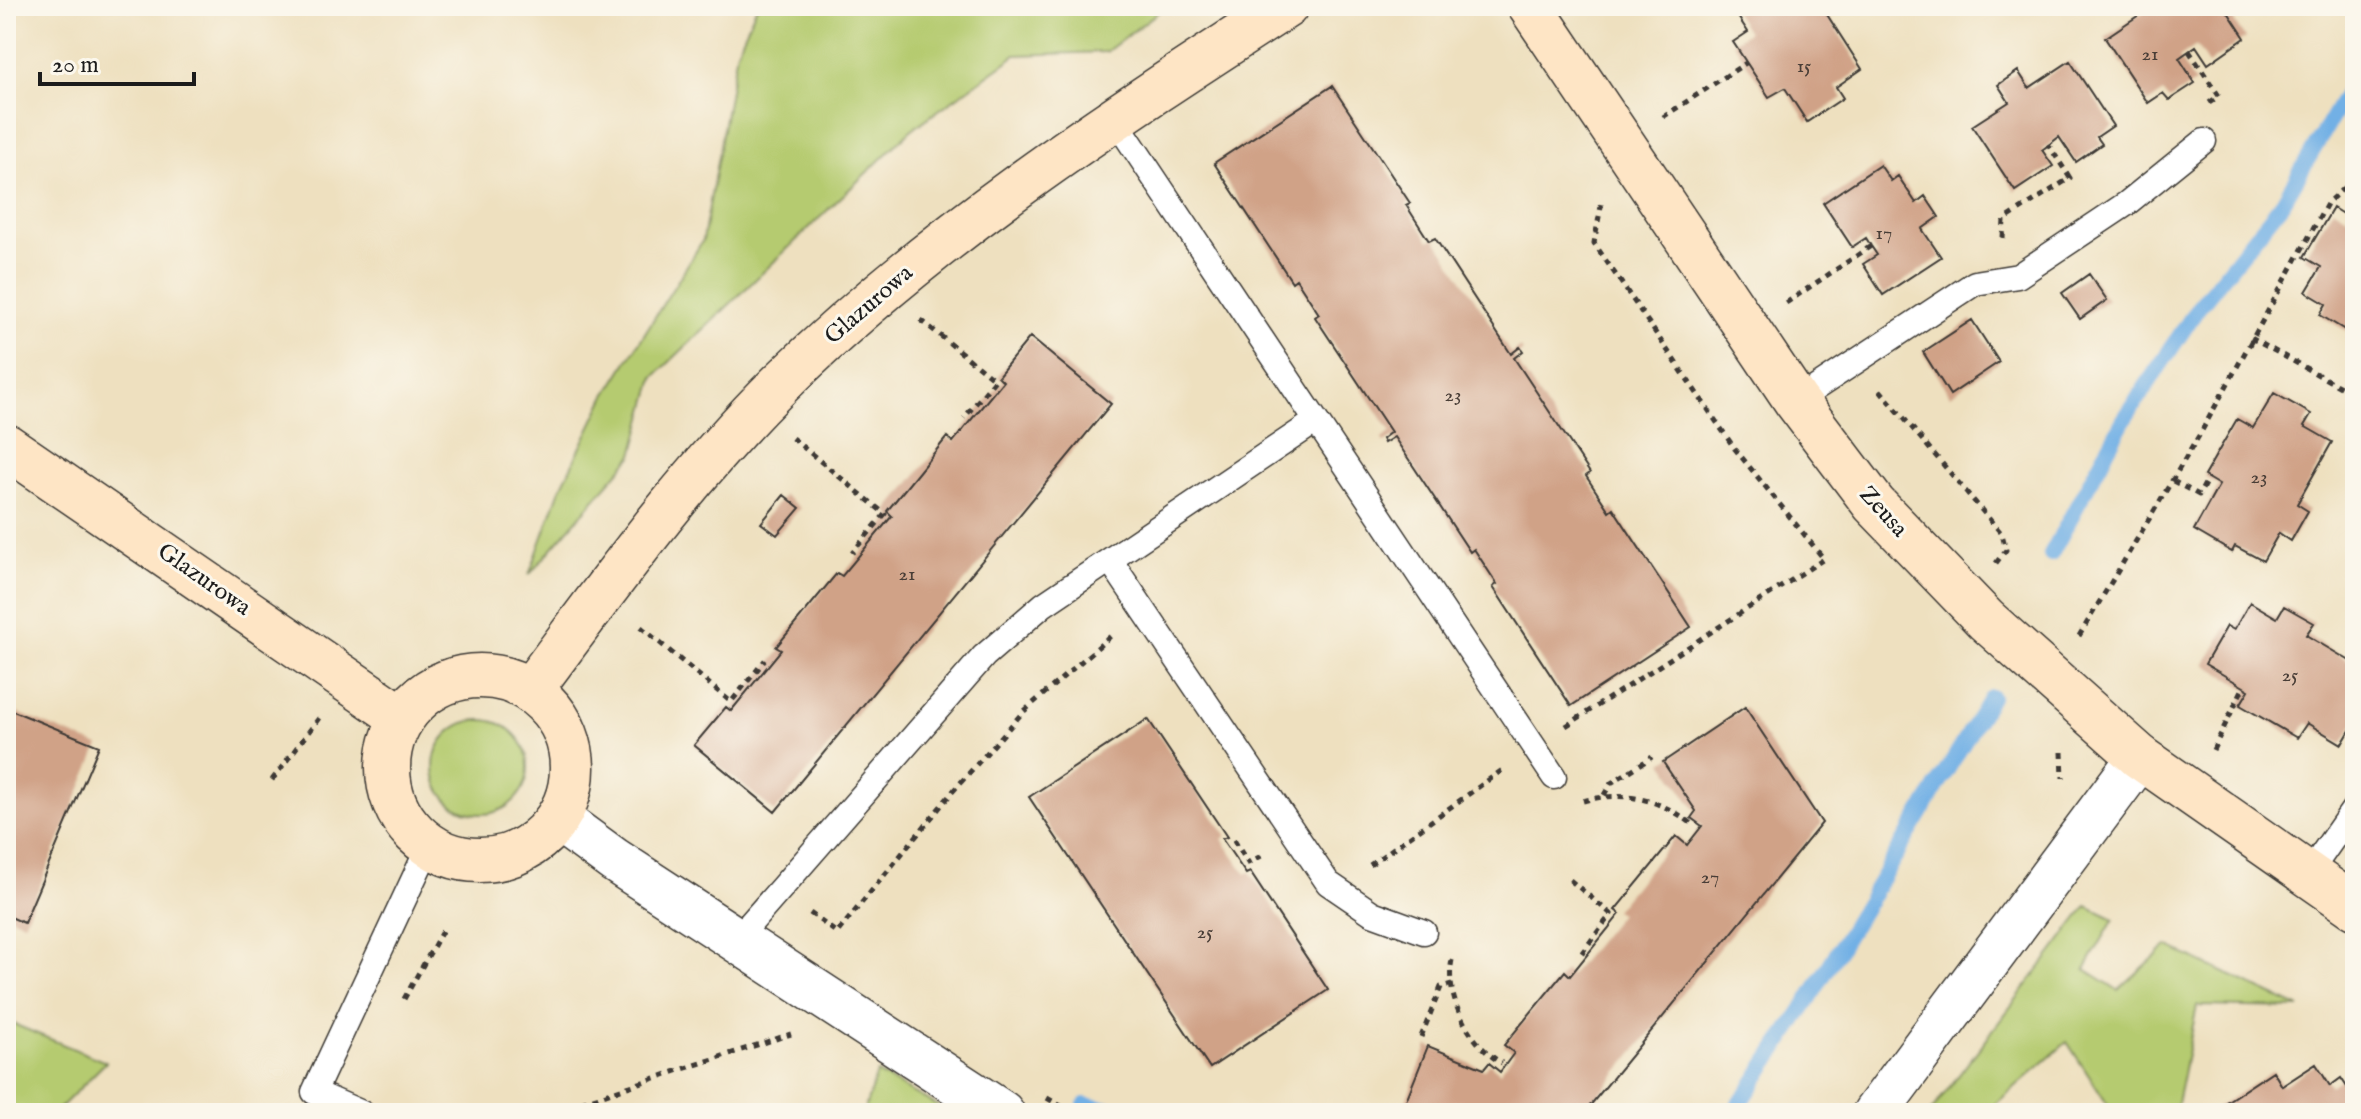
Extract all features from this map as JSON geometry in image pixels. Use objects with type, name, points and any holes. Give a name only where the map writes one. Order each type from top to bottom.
[{"type":"street","name":"Glazurowa","points":[[531,689],[687,486],[778,387],[864,306],[994,202],[1114,118],[1286,6]]},
{"type":"street","name":"Zeusa","points":[[1530,6],[1796,401],[1874,504],[1955,589],[2061,690],[2140,757],[2355,907]]},
{"type":"street","name":"Glazurowa","points":[[6,446],[401,717]]},
{"type":"street","points":[[496,675],[531,689],[557,715],[571,748],[572,785],[558,819],[532,845],[499,859],[463,860],[429,846],[403,821],[388,788],[387,751],[401,717],[426,691],[460,676],[496,675]]},
{"type":"street","points":[[1875,1113],[2140,757]]},
{"type":"street","points":[[558,819],[849,1015],[1002,1113]]},
{"type":"lane","points":[[1114,118],[1554,777]]},
{"type":"lane","points":[[1796,401],[1975,283],[2018,276],[2126,204],[2204,141]]},
{"type":"lane","points":[[736,940],[984,656],[1043,605],[1316,421]]},
{"type":"lane","points":[[1110,560],[1328,883],[1372,913],[1424,932]]},
{"type":"lane","points":[[2307,876],[2355,807]]},
{"type":"lane","points":[[362,1113],[314,1092],[429,846]]},
{"type":"path","points":[[2189,51],[2219,96],[2188,117],[2204,141]]},
{"type":"path","points":[[1659,120],[1746,63]]},
{"type":"path","points":[[2076,641],[2173,481],[2328,202],[2355,178]]},
{"type":"path","points":[[1604,192],[1594,243],[1735,449],[1824,559],[1798,576]]},
{"type":"path","points":[[1776,310],[1871,246]]},
{"type":"path","points":[[918,318],[995,380],[964,418]]},
{"type":"path","points":[[2251,338],[2355,395]]},
{"type":"path","points":[[1879,389],[2002,534],[2006,550],[1987,576]]},
{"type":"path","points":[[782,429],[885,514],[852,553]]},
{"type":"path","points":[[2173,481],[2199,495],[2208,478]]},
{"type":"path","points":[[800,922],[807,912],[837,933],[954,790],[1023,712],[1124,624]]},
{"type":"path","points":[[641,627],[731,702],[765,660]]},
{"type":"path","points":[[2208,762],[2244,686]]},
{"type":"path","points":[[272,780],[325,711]]},
{"type":"path","points":[[1604,795],[1611,783],[1652,757]]},
{"type":"path","points":[[1574,804],[1604,795],[1643,798],[1675,810],[1692,824]]},
{"type":"path","points":[[1234,840],[1248,863],[1272,849]]},
{"type":"path","points":[[1570,880],[1611,914],[1581,954]]},
{"type":"path","points":[[1455,947],[1450,969],[1452,984],[1470,1034],[1491,1057],[1502,1063]]},
{"type":"path","points":[[1421,1037],[1441,987],[1452,984]]},
{"type":"path","points":[[547,1113],[849,1015]]},
{"type":"green space","points":[[757,6],[1166,6],[1106,52],[1016,55],[911,130],[654,377],[633,455],[529,575],[559,492],[605,397],[703,240],[737,51]]},
{"type":"green space","points":[[481,720],[499,724],[514,734],[524,749],[528,767],[524,785],[514,800],[499,810],[481,814],[463,810],[448,800],[438,785],[434,767],[438,749],[448,734],[463,724]]},
{"type":"green space","points":[[2087,906],[2114,919],[2085,969],[2118,990],[2167,946],[2300,1008],[2197,1006],[2175,1113],[2113,1113],[2067,1042],[1985,1113],[1930,1113]]},
{"type":"green space","points":[[6,1021],[106,1062],[55,1113],[6,1113]]},
{"type":"green space","points":[[877,1073],[951,1113],[863,1113]]},
{"type":"building","points":[[1731,6],[1829,6],[1824,10],[1862,69],[1836,87],[1843,98],[1807,122],[1785,88],[1769,97],[1733,42],[1748,32]]},
{"type":"building","points":[[2142,6],[2224,6],[2245,38],[2208,64],[2196,46],[2179,58],[2195,83],[2169,100],[2163,93],[2148,103],[2105,38],[2145,11]]},
{"type":"building","points":[[2070,61],[2113,126],[2097,137],[2102,144],[2076,162],[2059,137],[2042,150],[2053,166],[2015,191],[1972,126],[2009,102],[1998,85],[2018,71],[2029,88]]},
{"type":"building","points":[[1332,86],[1410,203],[1406,205],[1429,241],[1435,238],[1511,354],[1520,347],[1523,351],[1514,358],[1590,473],[1586,476],[1609,511],[1613,508],[1691,627],[1571,706],[1493,587],[1497,584],[1474,549],[1470,552],[1394,437],[1384,443],[1382,439],[1391,432],[1315,317],[1319,314],[1296,279],[1292,282],[1214,163]]},
{"type":"building","points":[[1880,165],[1891,181],[1898,176],[1916,203],[1925,196],[1939,217],[1922,229],[1941,257],[1883,295],[1863,264],[1877,255],[1866,238],[1852,247],[1823,203]]},
{"type":"building","points":[[2333,208],[2354,221],[2349,229],[2355,233],[2355,336],[2320,315],[2326,304],[2306,292],[2321,267],[2304,257]]},
{"type":"building","points":[[2089,274],[2107,300],[2080,319],[2062,293]]},
{"type":"building","points":[[1972,320],[1999,362],[1950,395],[1923,352]]},
{"type":"building","points":[[1030,337],[1111,404],[775,812],[694,745],[726,707],[731,711],[781,650],[776,647],[837,573],[842,576],[892,516],[887,511],[947,437],[953,442],[1003,381],[998,376]]},
{"type":"building","points":[[2274,393],[2311,414],[2304,426],[2332,442],[2297,504],[2308,511],[2291,541],[2279,533],[2263,561],[2235,546],[2232,552],[2194,530],[2219,485],[2204,476],[2237,419],[2253,428]]},
{"type":"building","points":[[784,495],[800,508],[777,535],[761,523]]},
{"type":"building","points":[[2250,602],[2277,618],[2284,606],[2314,623],[2306,635],[2355,664],[2355,722],[2342,744],[2307,723],[2297,738],[2240,705],[2249,690],[2205,664],[2227,626],[2234,630]]},
{"type":"building","points":[[1745,707],[1822,823],[1584,1113],[1401,1113],[1428,1046],[1484,1069],[1489,1063],[1500,1072],[1514,1053],[1504,1045],[1565,971],[1570,976],[1620,914],[1615,910],[1676,836],[1687,845],[1702,826],[1691,818],[1696,811],[1663,762]]},
{"type":"building","points":[[6,708],[99,746],[24,923],[6,915]]},
{"type":"building","points":[[1148,719],[1227,837],[1222,839],[1246,874],[1250,872],[1328,990],[1210,1068],[1029,797]]},
{"type":"building","points":[[2316,1064],[2330,1086],[2341,1078],[2355,1099],[2355,1113],[2216,1113],[2214,1110],[2273,1071],[2282,1086]]},
{"type":"waterway","points":[[2051,554],[2123,421],[2198,308],[2283,202],[2355,78]]},
{"type":"waterway","points":[[1734,1113],[1808,1001],[1991,697]]},
{"type":"waterway","points":[[1085,1105],[1129,1113]]}]
